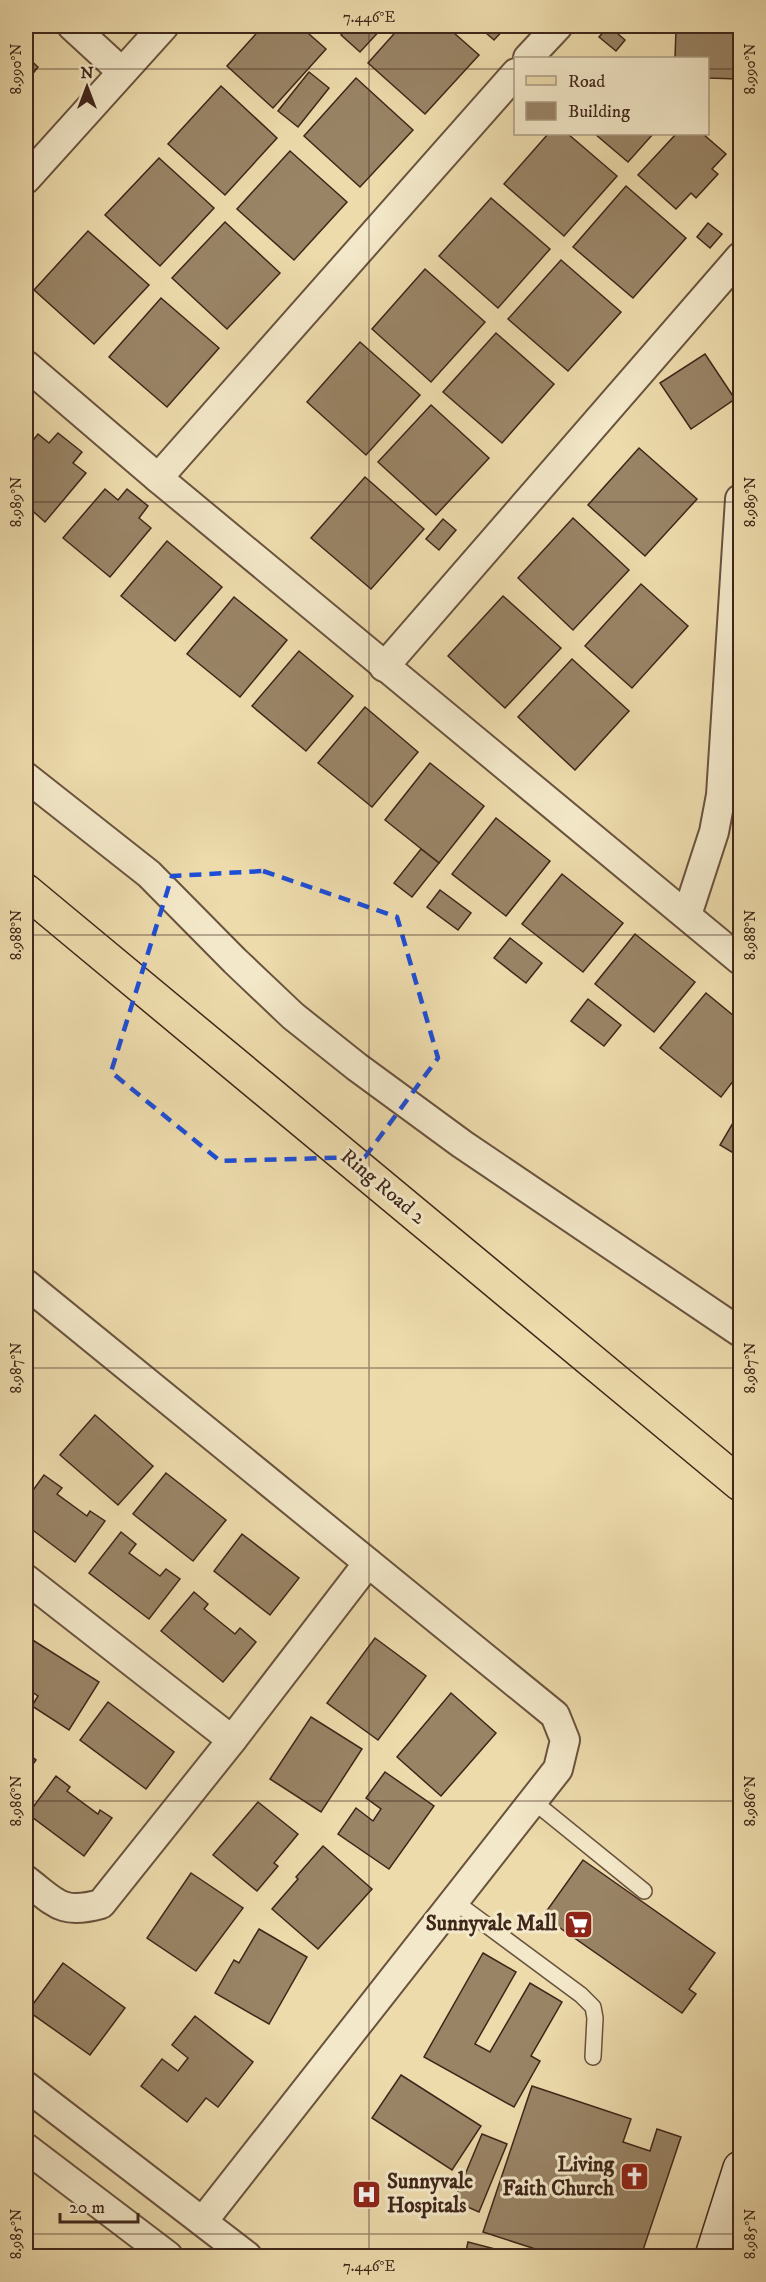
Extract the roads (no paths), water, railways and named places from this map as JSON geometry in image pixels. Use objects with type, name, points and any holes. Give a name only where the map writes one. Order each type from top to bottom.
[{"type":"main road","name":"Ring Road 2","points":[[26,891],[741,1484]]},
{"type":"main road","points":[[712,2256],[741,2168]]},
{"type":"street","points":[[72,26],[122,72]]},
{"type":"street","points":[[26,179],[164,26]]},
{"type":"street","points":[[529,57],[558,26]]},
{"type":"street","points":[[158,478],[514,75]]},
{"type":"street","points":[[384,667],[741,256]]},
{"type":"street","points":[[26,365],[384,667],[741,960]]},
{"type":"street","points":[[687,915],[714,832],[721,795],[741,500]]},
{"type":"street","points":[[26,777],[148,874],[235,962],[293,1016],[357,1067],[481,1157],[741,1332]]},
{"type":"street","points":[[26,1284],[555,1715],[565,1740],[558,1769],[203,2221]]},
{"type":"street","points":[[26,1880],[61,1907],[80,1910],[101,1904],[232,1740],[368,1563]]},
{"type":"street","points":[[26,1579],[232,1740]]},
{"type":"street","points":[[26,2086],[247,2256]]},
{"type":"street","points":[[26,2148],[168,2256]]},
{"type":"lane","points":[[532,1801],[644,1891]]},
{"type":"lane","points":[[454,1901],[581,1995],[593,2007],[595,2018],[593,2057]]},
{"type":"place","name":"Sunnyvale Mall","points":[[578,1924]]},
{"type":"place","name":"Living Faith Church","points":[[635,2177]]},
{"type":"place","name":"Sunnyvale Hospitals","points":[[366,2194]]}]
